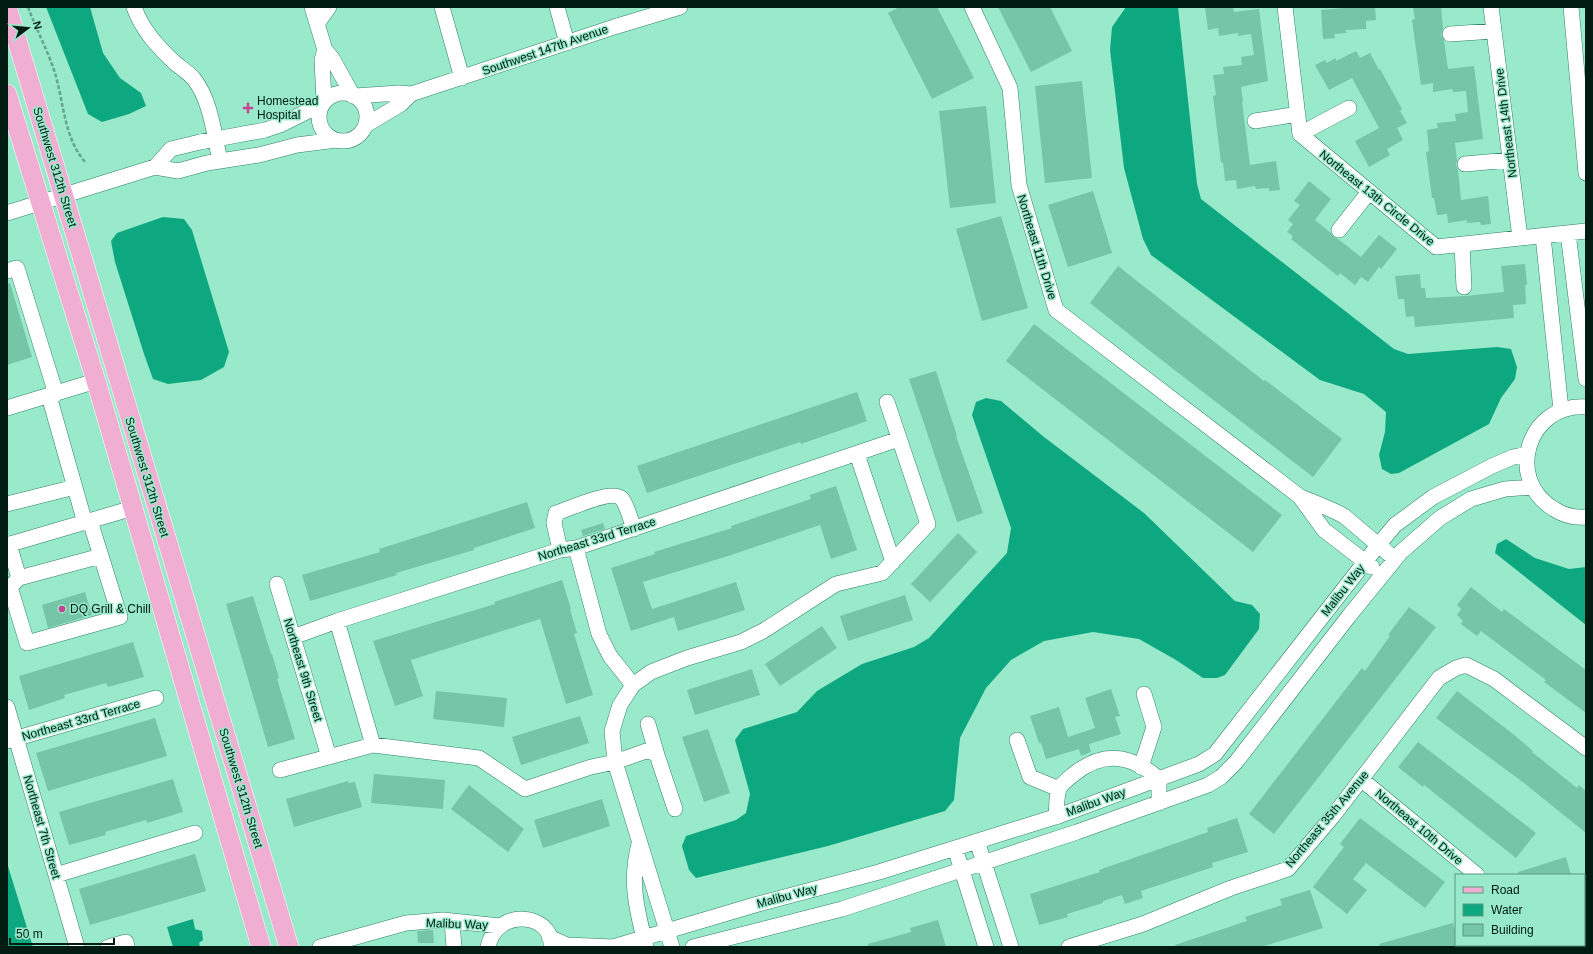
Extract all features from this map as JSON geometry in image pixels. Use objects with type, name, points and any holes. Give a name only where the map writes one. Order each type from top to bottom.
[{"type":"main road","name":"Southwest 312th Street","points":[[7,8],[289,947]]},
{"type":"main road","name":"Southwest 312th Street","points":[[7,94],[96,381],[261,947]]},
{"type":"main road","points":[[133,508],[140,507],[150,523],[190,650],[205,670]]},
{"type":"street","points":[[134,7],[143,26],[157,46],[194,79],[205,101],[220,161]]},
{"type":"street","points":[[7,213],[41,204],[155,167],[178,171],[220,161],[259,155],[303,144],[348,140],[354,138],[366,125],[366,111],[363,105],[354,96],[332,58],[325,50],[312,7]]},
{"type":"street","points":[[317,24],[329,7]]},
{"type":"street","points":[[442,7],[462,78]]},
{"type":"street","points":[[557,7],[567,43]]},
{"type":"street","name":"Southwest 147th Avenue","points":[[354,96],[399,92],[411,94],[680,7]]},
{"type":"street","name":"Northeast 11th Drive","points":[[972,7],[1010,88],[1019,185],[1056,310],[1299,496],[1344,516],[1395,559]]},
{"type":"street","points":[[1285,7],[1300,134],[1349,108]]},
{"type":"street","name":"Northeast 14th Drive","points":[[1491,7],[1520,238]]},
{"type":"street","points":[[1571,7],[1581,70],[1586,173]]},
{"type":"street","points":[[1450,34],[1494,31]]},
{"type":"street","points":[[325,50],[322,60],[323,103],[319,116],[322,128],[330,138],[336,140]]},
{"type":"street","points":[[155,167],[171,149],[265,130],[280,125],[323,103],[329,97],[341,93],[354,96]]},
{"type":"street","name":"Southwest 147th Avenue","points":[[366,125],[401,104],[411,94]]},
{"type":"street","points":[[1255,121],[1298,114]]},
{"type":"street","name":"Northeast 13th Circle Drive","points":[[1300,134],[1436,247],[1586,231]]},
{"type":"street","points":[[1465,164],[1510,160]]},
{"type":"street","points":[[1339,230],[1369,192]]},
{"type":"street","points":[[1568,233],[1586,380]]},
{"type":"street","points":[[1543,236],[1561,410]]},
{"type":"street","points":[[1462,245],[1464,288]]},
{"type":"street","points":[[7,271],[17,268],[53,395],[75,487],[101,556],[120,617],[26,643],[10,587],[19,578],[101,556]]},
{"type":"street","points":[[7,408],[96,381]]},
{"type":"street","points":[[672,947],[615,762],[612,731],[620,705],[633,685],[651,672],[687,658],[741,642],[763,631],[836,584],[882,573],[928,524],[887,402]]},
{"type":"street","points":[[1586,406],[1570,407],[1551,415],[1535,432],[1527,454],[1528,477],[1533,487],[1548,506],[1558,512],[1570,516],[1586,517]]},
{"type":"street","name":"Northeast 33rd Terrace","points":[[293,637],[337,621],[560,550],[576,548],[900,439]]},
{"type":"street","points":[[857,454],[893,562]]},
{"type":"street","name":"Malibu Way","points":[[488,947],[492,935],[500,926],[516,919],[533,920],[540,924],[546,930],[550,942],[567,945],[613,946],[645,943],[668,931],[758,904],[879,872],[1056,817],[1200,764],[1215,754],[1365,561],[1395,525],[1433,497],[1492,466],[1513,457],[1527,454]]},
{"type":"street","points":[[7,504],[75,487]]},
{"type":"street","name":"Malibu Way","points":[[693,947],[842,909],[984,863],[1208,786],[1221,777],[1236,762],[1395,559],[1440,518],[1471,499],[1505,489],[1533,487]]},
{"type":"street","points":[[560,550],[554,522],[556,513],[607,495],[616,495],[622,499],[634,528]]},
{"type":"street","name":"Northeast 11th Drive","points":[[1299,496],[1324,530],[1382,575]]},
{"type":"street","points":[[19,578],[8,544],[133,508]]},
{"type":"street","points":[[576,548],[599,634],[610,656],[633,685]]},
{"type":"street","name":"Northeast 9th Street","points":[[277,584],[329,757]]},
{"type":"street","points":[[337,621],[373,745]]},
{"type":"street","name":"Northeast 35th Avenue","points":[[1069,947],[1143,924],[1231,888],[1288,869],[1333,816],[1438,678],[1456,668],[1466,665],[1494,679],[1586,748]]},
{"type":"street","points":[[1141,766],[1154,727],[1144,694]]},
{"type":"street","name":"Northeast 33rd Terrace","points":[[12,740],[156,698]]},
{"type":"street","name":"Northeast 7th Street","points":[[7,707],[12,740],[56,875],[77,947]]},
{"type":"street","points":[[648,724],[675,809]]},
{"type":"street","points":[[1017,740],[1030,777],[1059,789]]},
{"type":"street","points":[[280,770],[373,745],[479,758],[525,789],[591,767],[615,762],[646,751],[657,755]]},
{"type":"street","points":[[1056,817],[1059,789],[1068,778],[1082,768],[1109,757],[1123,759],[1141,766],[1159,779],[1159,803]]},
{"type":"street","name":"Northeast 10th Drive","points":[[1361,779],[1476,874]]},
{"type":"street","points":[[56,875],[195,833]]},
{"type":"street","points":[[977,841],[1011,947]]},
{"type":"street","points":[[639,843],[635,860],[635,899],[645,943]]},
{"type":"street","points":[[955,848],[986,947]]},
{"type":"street","points":[[452,921],[454,947]]},
{"type":"street","name":"Malibu Way","points":[[320,947],[406,923],[452,921],[500,926]]},
{"type":"street","points":[[108,947],[126,942],[127,947]]},
{"type":"path","points":[[28,7],[54,72],[71,139],[77,151],[86,163]]},
{"type":"water","points":[[46,7],[90,7],[103,53],[120,78],[141,93],[146,106],[129,114],[102,122],[88,114]]},
{"type":"water","points":[[1126,7],[1178,7],[1197,184],[1201,199],[1394,349],[1408,354],[1497,347],[1511,349],[1517,367],[1515,379],[1501,398],[1489,424],[1399,473],[1391,474],[1382,469],[1379,455],[1385,432],[1386,412],[1364,394],[1320,380],[1151,255],[1143,239],[1124,168],[1110,50],[1112,27]]},
{"type":"water","points":[[163,217],[184,219],[192,230],[229,352],[224,367],[201,380],[168,384],[153,379],[115,262],[111,241],[117,233]]},
{"type":"water","points":[[986,398],[1001,401],[1044,437],[1144,513],[1235,601],[1252,605],[1260,614],[1259,629],[1225,675],[1217,678],[1203,678],[1176,660],[1139,639],[1093,632],[1044,641],[1011,660],[986,688],[960,738],[954,800],[945,811],[828,846],[696,878],[689,870],[682,846],[686,836],[736,820],[746,813],[750,794],[735,740],[743,729],[797,712],[817,691],[862,664],[914,647],[929,638],[1007,553],[1011,528],[972,415],[976,402]]},
{"type":"water","points":[[1506,539],[1535,558],[1569,569],[1586,567],[1586,625],[1495,553],[1497,544]]},
{"type":"water","points":[[7,863],[33,947],[7,947]]},
{"type":"water","points":[[193,919],[195,929],[202,931],[203,940],[199,943],[200,947],[173,947],[167,927]]},
{"type":"building","points":[[899,7],[937,7],[974,78],[932,99],[888,13]]},
{"type":"building","points":[[998,7],[1050,7],[1072,51],[1031,72]]},
{"type":"building","points":[[1205,7],[1233,7],[1234,12],[1259,9],[1268,81],[1241,87],[1242,102],[1250,165],[1276,161],[1280,190],[1269,191],[1269,188],[1256,189],[1255,186],[1237,189],[1236,180],[1225,181],[1223,162],[1221,163],[1213,96],[1216,95],[1213,75],[1224,74],[1223,67],[1242,65],[1241,57],[1254,55],[1251,34],[1238,36],[1238,33],[1219,36],[1218,28],[1208,30]]},
{"type":"building","points":[[1375,7],[1376,20],[1366,21],[1366,29],[1345,30],[1347,33],[1334,34],[1335,38],[1323,39],[1321,10]]},
{"type":"building","points":[[1413,7],[1441,7],[1443,29],[1441,35],[1444,40],[1448,69],[1474,66],[1483,139],[1455,143],[1457,160],[1456,165],[1458,170],[1461,200],[1488,196],[1491,224],[1481,225],[1480,222],[1467,223],[1467,220],[1448,223],[1447,214],[1437,215],[1434,198],[1432,198],[1426,152],[1429,151],[1427,130],[1438,128],[1437,123],[1456,121],[1455,114],[1468,112],[1466,91],[1453,92],[1452,89],[1433,92],[1433,83],[1421,85],[1412,20],[1415,19]]},
{"type":"building","points":[[1356,51],[1360,58],[1370,53],[1402,109],[1400,111],[1407,123],[1397,128],[1403,140],[1387,149],[1390,155],[1369,167],[1355,141],[1379,128],[1352,78],[1329,90],[1315,65],[1325,60],[1327,63],[1336,58],[1336,61]]},
{"type":"building","points":[[1082,81],[1092,178],[1045,183],[1035,86]]},
{"type":"building","points":[[986,106],[996,203],[950,208],[939,111]]},
{"type":"building","points":[[1309,181],[1331,199],[1315,220],[1334,237],[1361,257],[1379,235],[1397,249],[1381,269],[1379,267],[1368,282],[1361,277],[1355,285],[1340,273],[1338,276],[1291,239],[1293,236],[1287,232],[1293,224],[1288,220],[1300,205],[1294,201]]},
{"type":"building","points":[[1093,191],[1112,253],[1068,267],[1048,205]]},
{"type":"building","points":[[1001,216],[1028,308],[982,321],[956,229]]},
{"type":"building","points":[[1525,264],[1527,285],[1525,285],[1526,304],[1513,305],[1514,318],[1415,327],[1414,316],[1406,317],[1404,299],[1398,299],[1395,276],[1420,274],[1421,288],[1425,288],[1426,298],[1465,296],[1504,292],[1501,266]]},
{"type":"building","points":[[1118,266],[1264,381],[1265,380],[1342,439],[1313,477],[1090,303]]},
{"type":"building","points":[[10,283],[32,357],[7,365],[7,284]]},
{"type":"building","points":[[1034,324],[1282,515],[1253,552],[1006,361]]},
{"type":"building","points":[[936,371],[956,436],[983,513],[957,522],[909,379]]},
{"type":"building","points":[[857,392],[867,421],[801,444],[800,442],[647,493],[637,466]]},
{"type":"building","points":[[836,486],[857,550],[831,559],[820,525],[728,556],[643,582],[652,609],[736,582],[745,610],[678,631],[674,617],[631,631],[611,568],[655,554],[654,552],[732,528],[731,526],[811,499],[810,495]]},
{"type":"building","points":[[527,502],[535,528],[474,548],[474,550],[396,573],[397,575],[310,601],[302,575],[380,552],[379,549]]},
{"type":"building","points":[[603,523],[605,529],[583,536],[581,530]]},
{"type":"building","points":[[958,533],[977,552],[930,602],[911,584]]},
{"type":"building","points":[[562,580],[577,633],[574,634],[593,695],[566,704],[540,619],[411,660],[423,696],[395,706],[373,641],[495,604],[494,602]]},
{"type":"building","points":[[1471,587],[1502,612],[1504,609],[1586,670],[1586,713],[1544,682],[1546,680],[1481,631],[1477,636],[1461,624],[1463,621],[1457,615],[1461,609],[1457,605]]},
{"type":"building","points":[[85,592],[92,615],[48,628],[42,605]]},
{"type":"building","points":[[905,595],[913,620],[848,641],[840,616]]},
{"type":"building","points":[[253,596],[272,654],[279,678],[277,679],[295,739],[268,747],[226,604]]},
{"type":"building","points":[[1409,607],[1436,627],[1274,834],[1249,814],[1362,668],[1365,671],[1390,636],[1388,635]]},
{"type":"building","points":[[822,626],[837,648],[780,686],[765,664]]},
{"type":"building","points":[[133,642],[144,677],[108,687],[106,683],[64,695],[65,698],[29,710],[19,676]]},
{"type":"building","points":[[752,669],[760,695],[695,715],[687,690]]},
{"type":"building","points":[[1111,689],[1120,716],[1115,717],[1121,734],[1089,744],[1091,752],[1081,756],[1079,749],[1046,759],[1030,716],[1059,707],[1068,737],[1095,728],[1085,698]]},
{"type":"building","points":[[436,691],[507,698],[504,727],[433,719]]},
{"type":"building","points":[[1457,691],[1513,734],[1533,751],[1532,752],[1577,788],[1579,785],[1586,791],[1586,833],[1524,783],[1436,718]]},
{"type":"building","points":[[580,716],[589,743],[521,765],[512,737]]},
{"type":"building","points":[[155,718],[167,756],[48,791],[36,753]]},
{"type":"building","points":[[708,729],[730,793],[704,802],[682,737]]},
{"type":"building","points":[[1418,742],[1536,833],[1516,858],[1424,785],[1423,787],[1398,767]]},
{"type":"building","points":[[374,774],[445,780],[443,809],[371,803]]},
{"type":"building","points":[[173,779],[183,812],[147,823],[146,820],[105,832],[106,835],[69,845],[59,812]]},
{"type":"building","points":[[348,781],[348,783],[355,782],[362,807],[294,827],[286,799]]},
{"type":"building","points":[[469,785],[524,829],[508,852],[451,809]]},
{"type":"building","points":[[602,799],[610,826],[543,848],[534,820]]},
{"type":"building","points":[[1237,818],[1248,852],[1212,863],[1213,867],[1141,891],[1143,898],[1125,904],[1122,895],[1103,901],[1103,903],[1067,914],[1068,917],[1039,925],[1030,894],[1100,872],[1099,870],[1208,832],[1207,828]]},
{"type":"building","points":[[1360,818],[1445,882],[1425,908],[1366,863],[1353,879],[1367,890],[1347,914],[1313,887],[1344,847],[1340,844]]},
{"type":"building","points":[[195,854],[206,891],[90,925],[79,889]]},
{"type":"building","points":[[1566,857],[1571,874],[1519,874],[1518,872]]},
{"type":"building","points":[[1310,890],[1323,928],[1261,947],[1175,947],[1175,945],[1247,921],[1245,917],[1282,905],[1280,899]]},
{"type":"building","points":[[938,920],[946,947],[868,947],[868,944],[911,932],[910,928]]},
{"type":"building","points":[[1453,923],[1456,947],[1380,947],[1379,944]]},
{"type":"building","points":[[433,930],[434,943],[418,943],[417,931]]},
{"type":"place","name":"Homestead Hospital","points":[[248,108]]},
{"type":"place","name":"DQ Grill & Chill","points":[[62,609]]}]
